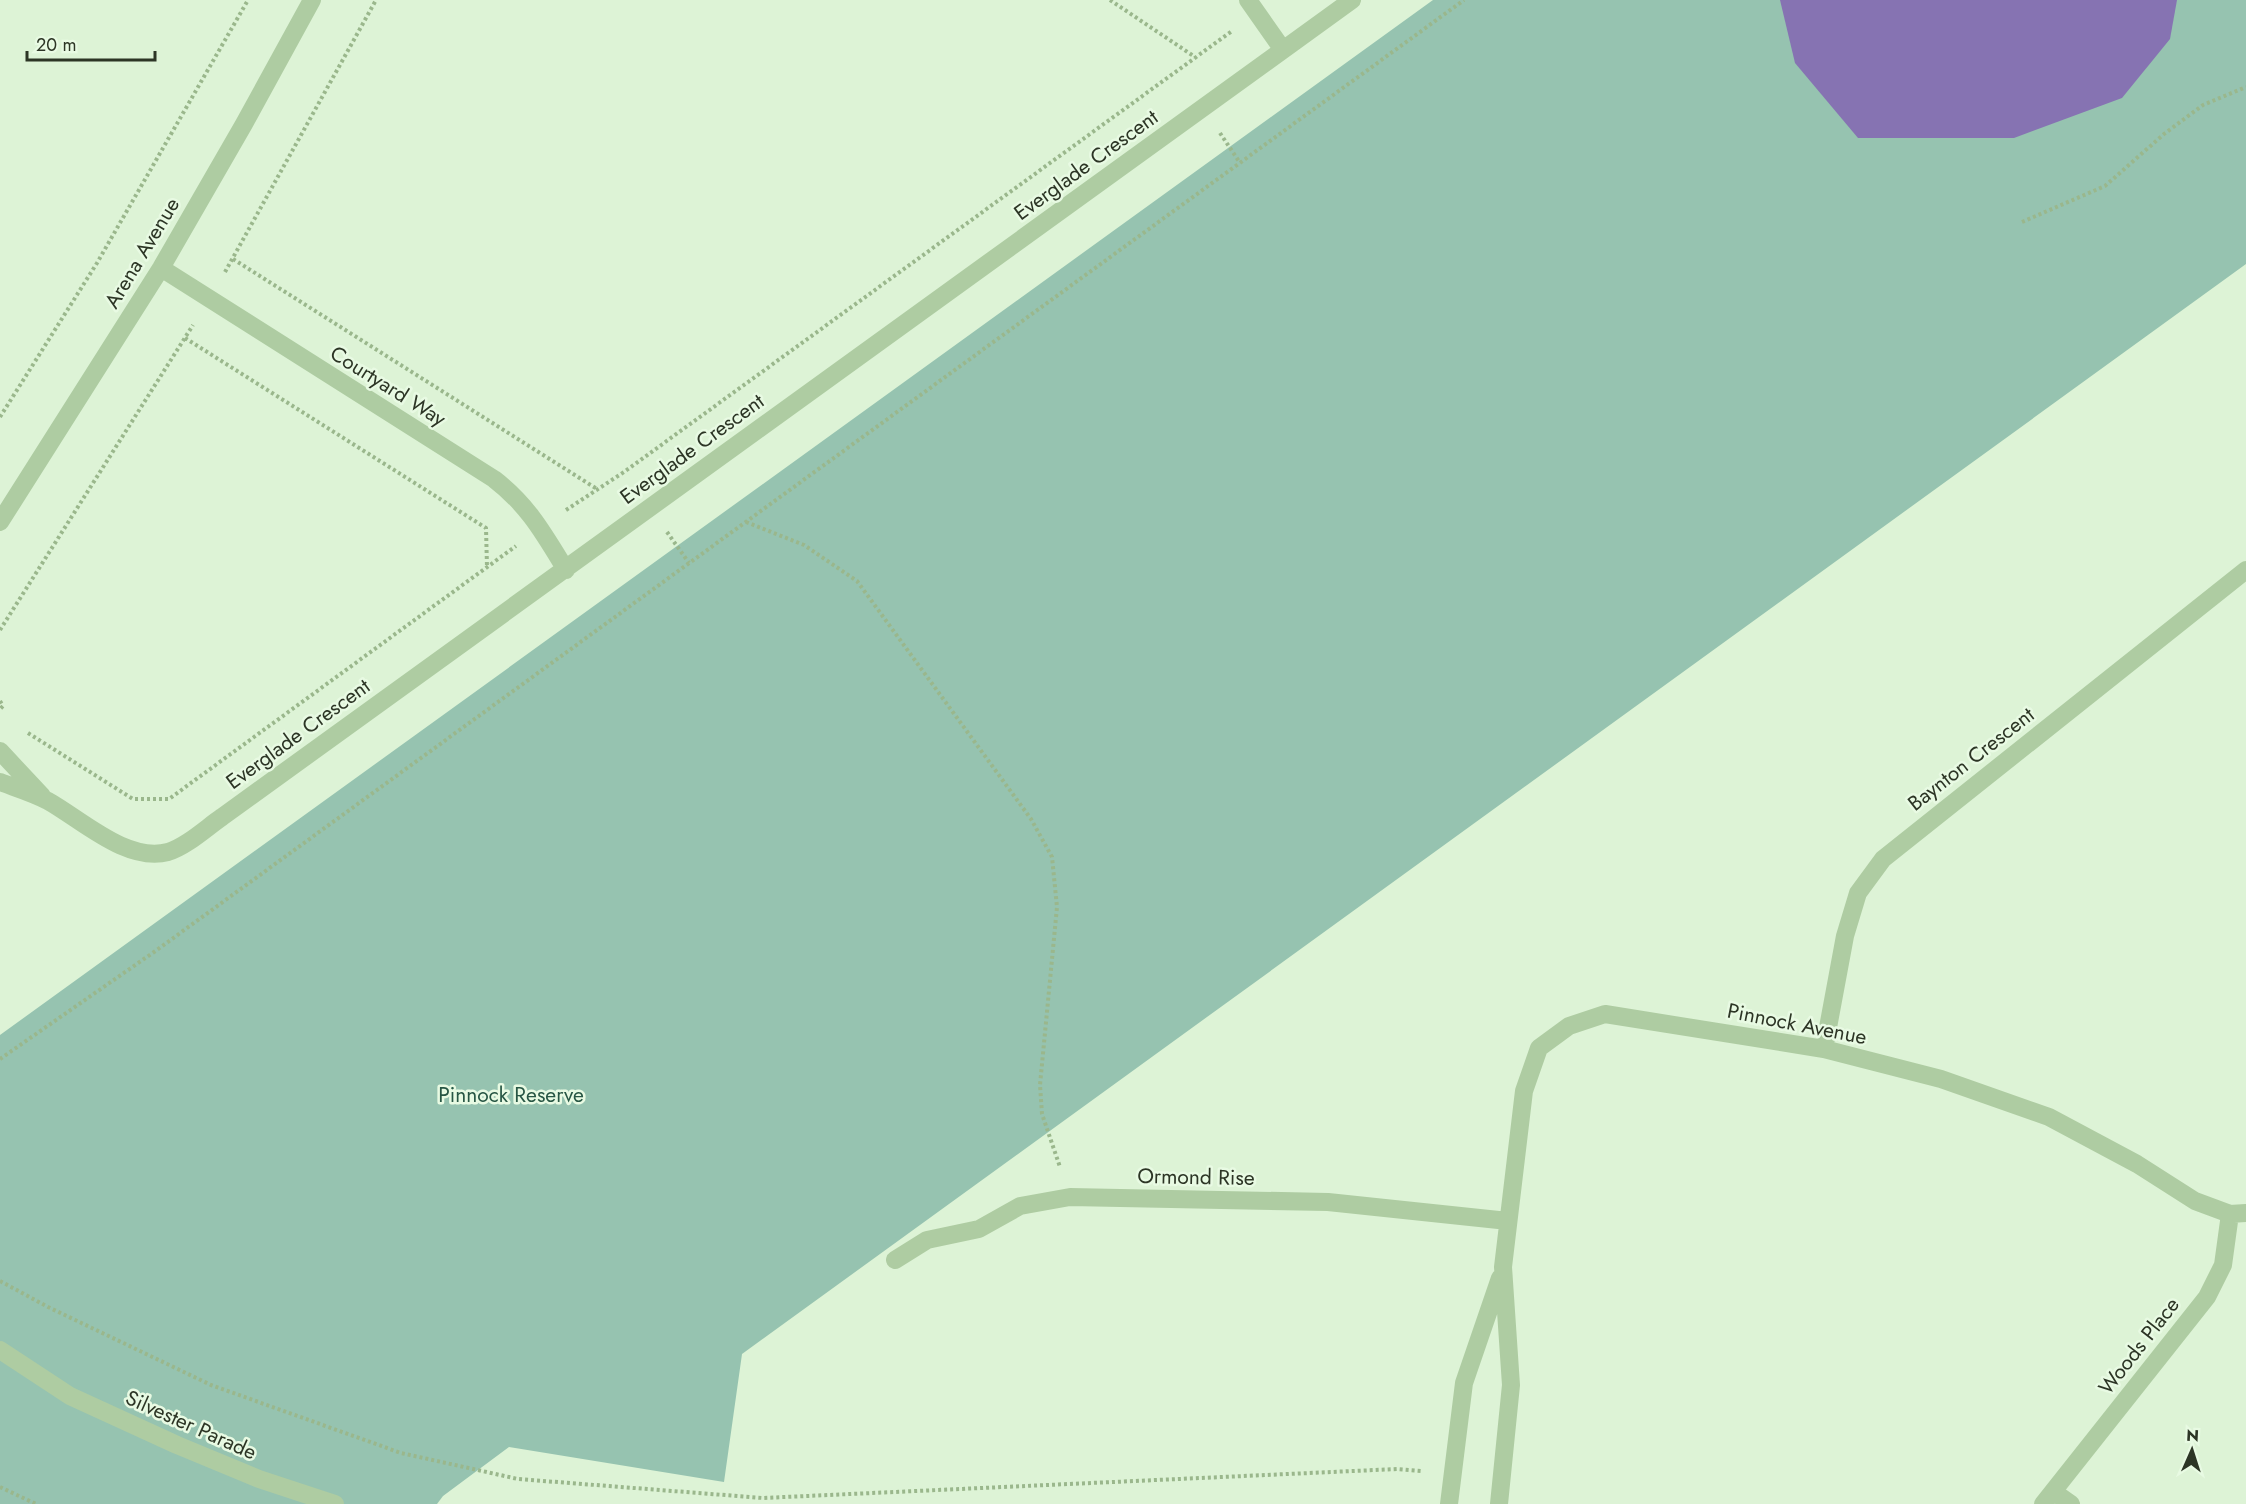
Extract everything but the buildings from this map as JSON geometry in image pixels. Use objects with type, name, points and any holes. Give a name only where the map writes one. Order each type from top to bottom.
[{"type":"street","name":"Arena Avenue","points":[[0,522],[161,268],[312,0]]},
{"type":"street","name":"Everglade Crescent","points":[[0,783],[45,800],[133,852],[148,854],[171,851],[222,817],[566,570],[695,474],[1352,0]]},
{"type":"street","points":[[1253,6],[1283,50]]},
{"type":"street","name":"Courtyard Way","points":[[161,268],[494,479],[515,496],[540,529],[566,570]]},
{"type":"street","name":"Baynton Crescent","points":[[1824,1048],[1845,936],[1858,893],[1883,859],[2246,570]]},
{"type":"street","name":"Everglade Crescent","points":[[0,751],[45,800]]},
{"type":"street","name":"Pinnock Avenue","points":[[1499,1504],[1510,1385],[1503,1268],[1524,1091],[1539,1048],[1569,1026],[1605,1014],[1824,1048],[1941,1079],[2049,1117],[2137,1164],[2195,1201],[2238,1213]]},
{"type":"street","name":"Ormond Rise","points":[[895,1260],[927,1240],[979,1229],[1020,1206],[1070,1197],[1328,1202],[1508,1221]]},
{"type":"street","name":"Woods Place","points":[[2071,1504],[2048,1498],[2207,1297],[2223,1265],[2238,1213]]},
{"type":"street","name":"Pinnock Avenue","points":[[1449,1504],[1464,1383],[1503,1268]]},
{"type":"street","name":"Silvester Parade","points":[[0,1350],[70,1396],[177,1445],[259,1479],[335,1504]]},
{"type":"street","name":"Silvester Parade","points":[[0,1358],[35,1374]]},
{"type":"path","points":[[0,417],[97,263],[248,0]]},
{"type":"path","points":[[1110,0],[1195,57]]},
{"type":"path","points":[[0,1059],[164,945],[1464,0]]},
{"type":"path","points":[[19,727],[133,799],[169,799],[1195,57],[1253,6]]},
{"type":"path","points":[[2022,222],[2105,186],[2164,134],[2203,105],[2246,87]]},
{"type":"path","points":[[233,259],[597,489]]},
{"type":"path","points":[[184,338],[486,528],[487,568]]},
{"type":"path","points":[[745,522],[804,545],[857,581],[1031,819],[1052,856],[1057,907],[1040,1085],[1042,1114],[1070,1197]]},
{"type":"path","points":[[0,701],[3,706],[0,709]]},
{"type":"path","points":[[0,1281],[48,1307],[211,1385],[402,1453],[518,1479],[763,1498],[1397,1469],[1452,1474]]},
{"type":"path","points":[[0,1487],[36,1504]]},
{"type":"green space","name":"Pinnock Reserve","points":[[1433,0],[2246,0],[2246,264],[742,1354],[724,1482],[509,1447],[443,1496],[437,1504],[0,1504],[0,1035]]},
{"type":"shaded area","points":[[1780,0],[2177,0],[2170,39],[2122,98],[2014,138],[1858,138],[1795,63]]}]
